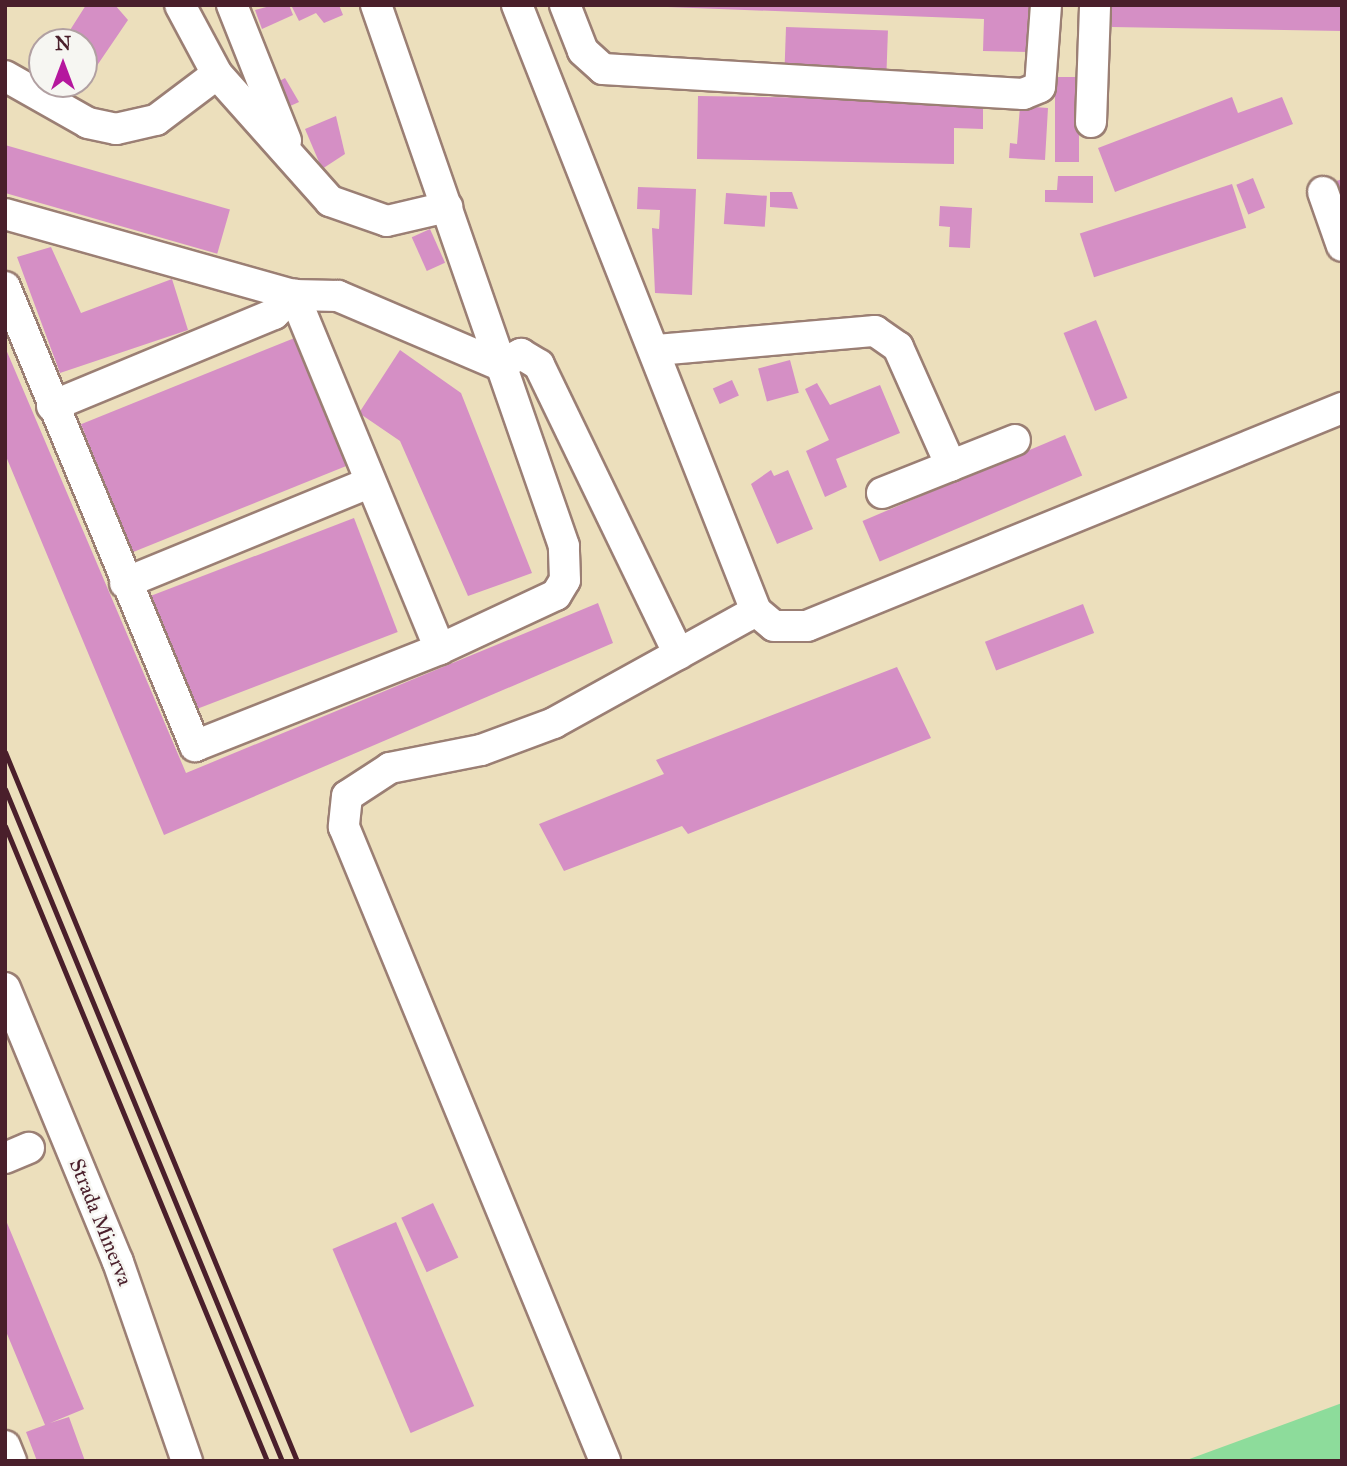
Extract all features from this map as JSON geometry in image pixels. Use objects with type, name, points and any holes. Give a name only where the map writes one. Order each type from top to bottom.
[{"type":"street","points":[[180,5],[217,74],[330,201],[360,216],[401,220],[446,207]]},
{"type":"street","points":[[232,5],[295,164]]},
{"type":"street","points":[[5,287],[195,747],[440,649],[556,595],[565,580],[564,546],[376,5]]},
{"type":"street","points":[[517,5],[657,350],[756,611],[774,626],[807,626],[1342,408]]},
{"type":"street","points":[[565,5],[583,51],[603,69],[1023,94],[1040,87],[1046,5]]},
{"type":"street","points":[[1091,122],[1095,5]]},
{"type":"street","points":[[5,76],[88,123],[116,129],[156,120],[217,74]]},
{"type":"street","points":[[1323,192],[1342,246]]},
{"type":"street","points":[[5,214],[294,295],[338,296],[500,365]]},
{"type":"street","points":[[52,406],[274,314],[294,295]]},
{"type":"street","points":[[294,295],[369,483],[440,649]]},
{"type":"street","points":[[657,350],[876,331],[898,347],[951,466]]},
{"type":"street","points":[[500,365],[521,354],[539,365],[679,654]]},
{"type":"street","points":[[883,493],[1015,440]]},
{"type":"street","points":[[125,583],[369,483]]},
{"type":"street","points":[[606,1461],[344,827],[347,796],[390,768],[481,750],[554,723],[756,611]]},
{"type":"street","name":"Strada Minerva","points":[[8,1004],[118,1262],[187,1461]]},
{"type":"street","points":[[5,1446],[11,1461]]},
{"type":"green space","points":[[1342,1403],[1342,1461],[1184,1461]]},
{"type":"building","points":[[86,5],[115,5],[128,20],[98,64],[98,28],[71,28]]},
{"type":"building","points":[[274,5],[289,5],[293,15],[262,29],[255,10]]},
{"type":"building","points":[[291,5],[339,5],[343,15],[324,23],[316,13],[299,21]]},
{"type":"building","points":[[616,5],[1032,5],[1030,52],[983,51],[984,19]]},
{"type":"building","points":[[1112,5],[1342,5],[1342,31],[1112,27]]},
{"type":"building","points":[[786,27],[888,31],[887,71],[785,67]]},
{"type":"building","points":[[1055,77],[1079,77],[1079,162],[1055,162]]},
{"type":"building","points":[[285,78],[299,102],[288,107],[276,83]]},
{"type":"building","points":[[698,96],[983,100],[983,129],[954,128],[954,164],[697,159]]},
{"type":"building","points":[[1232,97],[1238,113],[1282,97],[1293,124],[1115,192],[1098,148]]},
{"type":"building","points":[[1020,106],[1048,108],[1045,160],[1009,158],[1010,143],[1017,144]]},
{"type":"building","points":[[336,116],[345,154],[322,169],[305,129]]},
{"type":"building","points":[[5,145],[230,209],[217,254],[5,193]]},
{"type":"building","points":[[1058,176],[1093,176],[1093,203],[1045,202],[1045,190],[1057,190]]},
{"type":"building","points":[[1253,178],[1265,208],[1248,214],[1236,185]]},
{"type":"building","points":[[1342,179],[1342,201],[1341,201],[1334,182]]},
{"type":"building","points":[[1232,184],[1246,228],[1094,277],[1080,233]]},
{"type":"building","points":[[638,187],[696,189],[692,295],[655,293],[652,228],[659,229],[660,210],[637,209]]},
{"type":"building","points":[[770,192],[792,192],[798,209],[770,207]]},
{"type":"building","points":[[726,193],[767,196],[765,227],[724,224]]},
{"type":"building","points":[[940,206],[972,208],[970,248],[949,247],[950,227],[939,226]]},
{"type":"building","points":[[430,229],[445,263],[427,271],[412,237]]},
{"type":"building","points":[[51,247],[81,313],[172,279],[188,330],[60,373],[17,257]]},
{"type":"building","points":[[1096,320],[1127,398],[1095,411],[1064,333]]},
{"type":"building","points":[[297,337],[349,465],[133,552],[81,424]]},
{"type":"building","points":[[5,347],[186,773],[598,603],[613,643],[164,835],[5,454]]},
{"type":"building","points":[[400,350],[461,393],[532,573],[468,596],[400,441],[359,413]]},
{"type":"building","points":[[790,360],[799,393],[767,401],[758,369]]},
{"type":"building","points":[[732,380],[739,396],[720,404],[713,389]]},
{"type":"building","points":[[817,383],[830,405],[880,385],[900,433],[836,459],[847,487],[825,497],[806,451],[829,440],[805,389]]},
{"type":"building","points":[[1065,435],[1082,476],[880,561],[862,521]]},
{"type":"building","points":[[771,470],[774,476],[788,470],[813,529],[777,544],[751,484]]},
{"type":"building","points":[[354,518],[398,632],[194,710],[150,596]]},
{"type":"building","points":[[1083,604],[1094,633],[996,671],[985,642]]},
{"type":"building","points":[[897,667],[931,738],[688,834],[682,826],[564,871],[539,824],[664,774],[656,760]]},
{"type":"building","points":[[433,1203],[458,1257],[427,1272],[401,1218]]},
{"type":"building","points":[[5,1218],[84,1409],[50,1423],[69,1417],[85,1461],[37,1461],[26,1432],[45,1425],[5,1329]]},
{"type":"building","points":[[396,1222],[474,1406],[411,1433],[332,1249]]},
{"type":"railway","points":[[5,752],[297,1461]]},
{"type":"railway","points":[[5,789],[282,1461]]},
{"type":"railway","points":[[5,826],[267,1461]]}]
